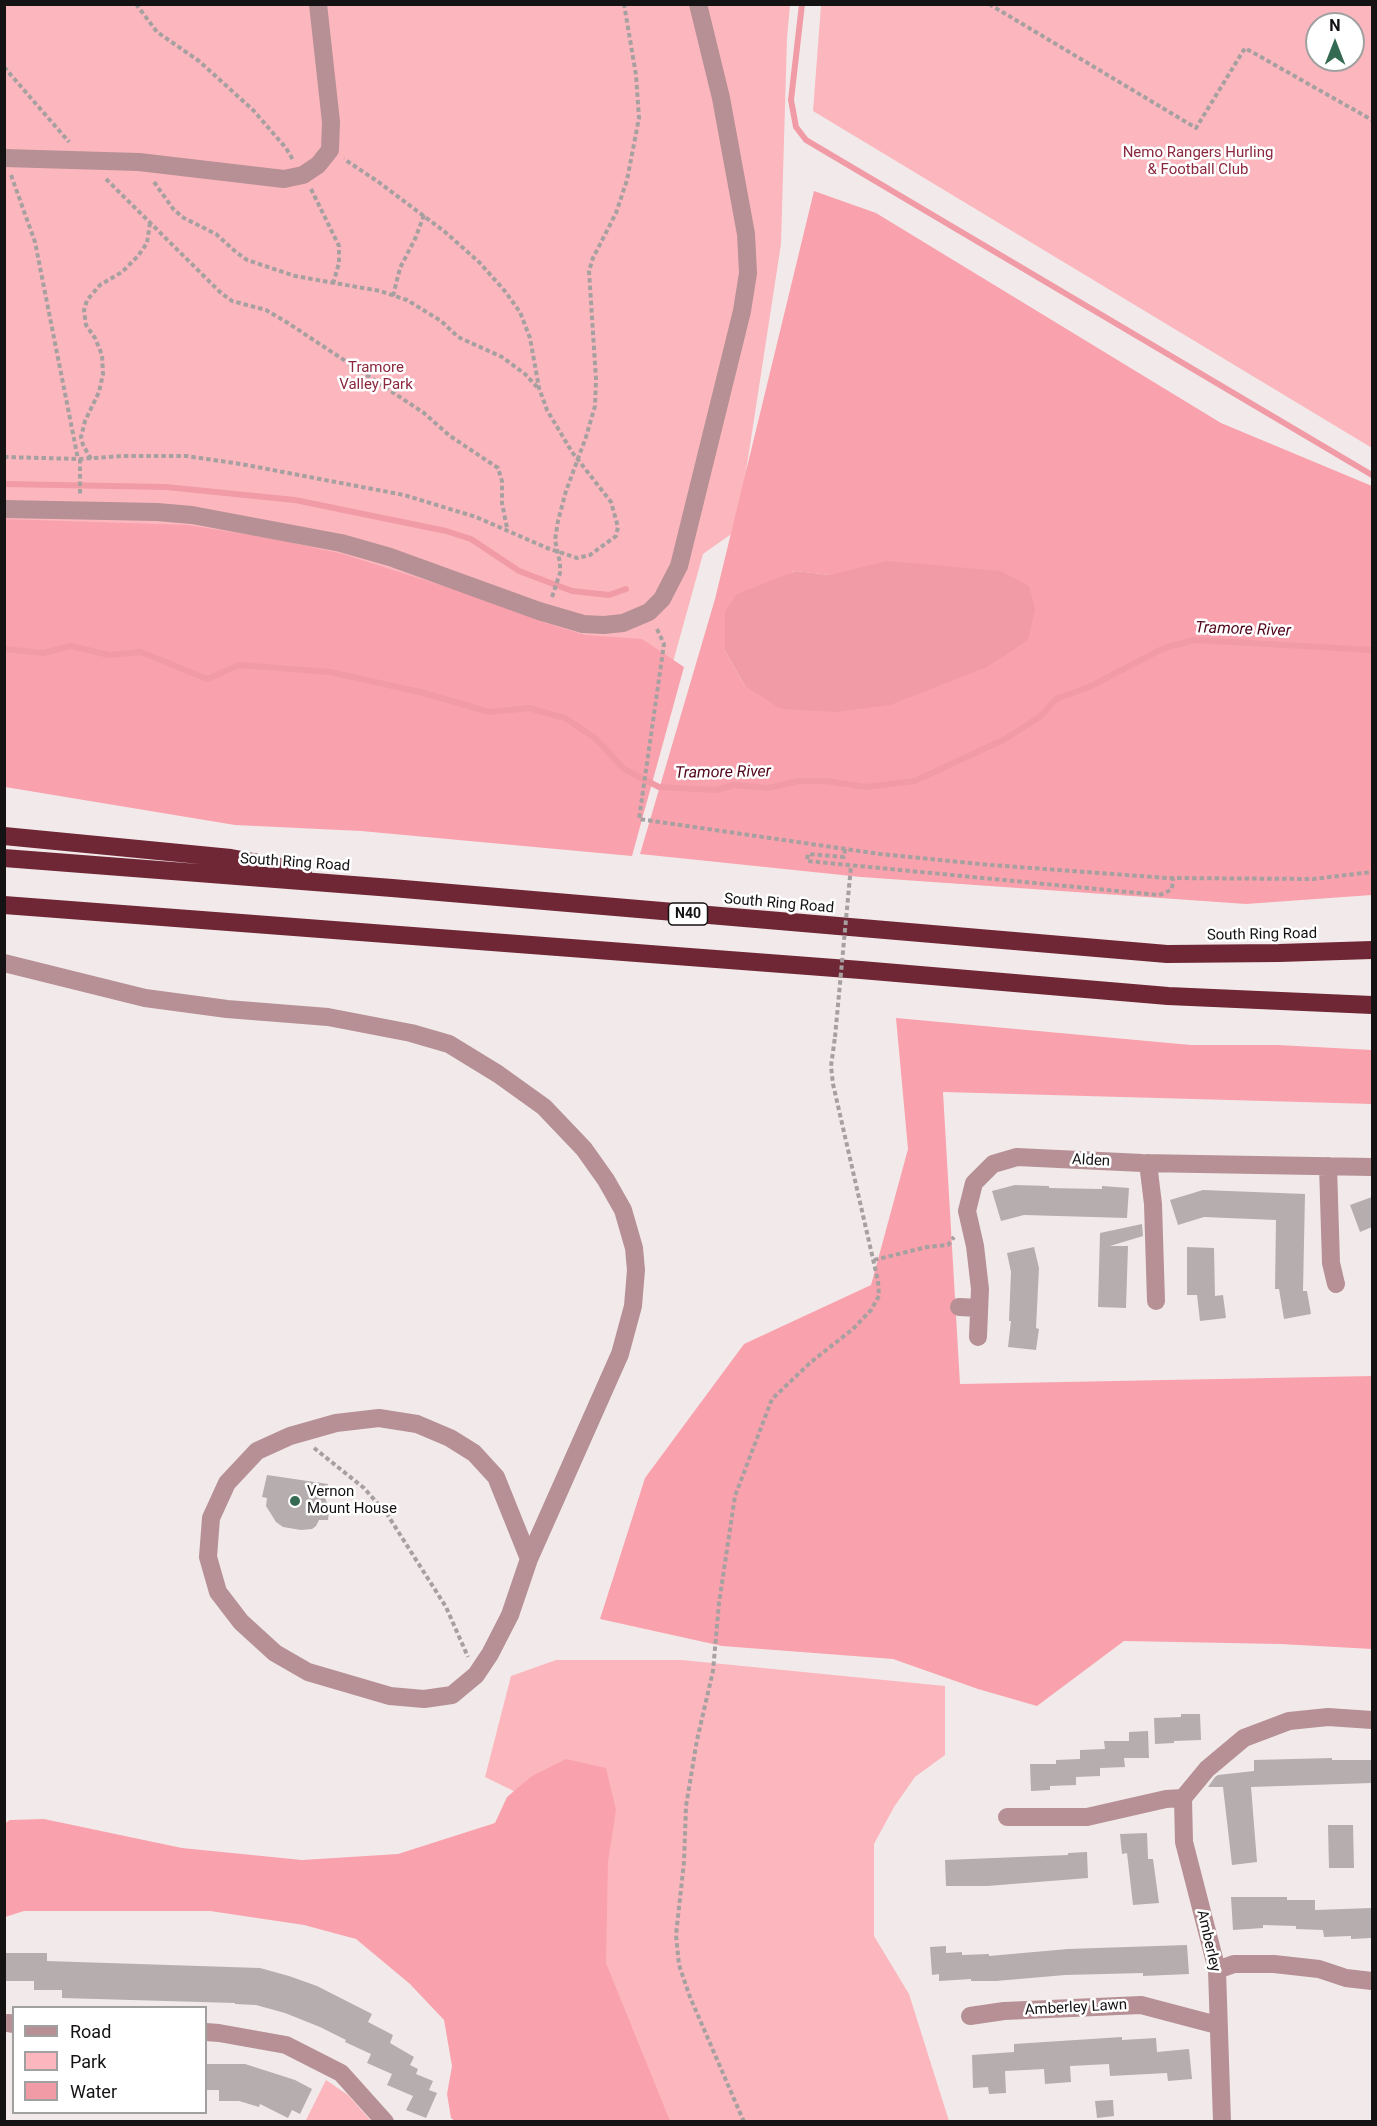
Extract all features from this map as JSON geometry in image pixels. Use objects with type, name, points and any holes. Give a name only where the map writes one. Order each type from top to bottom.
[{"type":"highway","points":[[4,836],[231,858],[392,888]]},
{"type":"highway","name":"South Ring Road","points":[[4,858],[392,888],[1167,954],[1372,950]]},
{"type":"highway","points":[[4,905],[861,970],[1168,996],[1372,1005]]},
{"type":"street","points":[[7,165],[86,160],[140,162],[284,180],[303,175],[318,165],[330,150],[331,122],[318,4]]},
{"type":"street","points":[[4,509],[157,512],[212,518],[341,543],[390,557],[583,624],[604,626],[623,623],[649,612],[662,599],[679,566],[742,311],[748,273],[746,234],[721,98],[698,4]]},
{"type":"street","points":[[4,963],[145,998],[227,1009],[328,1017],[449,1044],[498,1074],[544,1107],[585,1149],[606,1179],[622,1210],[634,1248],[636,1270],[633,1306],[620,1354],[529,1559],[506,1624],[476,1675],[452,1695],[424,1699],[390,1696],[308,1672],[275,1653],[241,1622],[218,1592],[208,1557],[211,1518],[227,1483],[257,1451],[290,1436],[336,1423],[379,1418],[417,1424],[450,1438],[474,1454],[496,1477],[529,1559]]},
{"type":"street","name":"Alden","points":[[978,1337],[980,1289],[975,1246],[967,1211],[974,1183],[993,1164],[1017,1157],[1148,1163],[1372,1167]]},
{"type":"street","points":[[1148,1163],[1153,1204],[1156,1300]]},
{"type":"street","points":[[1328,1166],[1331,1263],[1336,1284]]},
{"type":"street","points":[[959,1307],[979,1308]]},
{"type":"street","points":[[1007,1818],[1087,1816],[1166,1799],[1183,1798],[1207,1769],[1244,1738],[1289,1720],[1328,1717],[1372,1720]]},
{"type":"street","name":"Amberley","points":[[1183,1798],[1184,1842],[1217,1970],[1217,2025],[1222,2121]]},
{"type":"street","points":[[1217,1970],[1234,1964],[1274,1964],[1319,1969],[1346,1978],[1372,1981]]},
{"type":"street","name":"Amberley Lawn","points":[[969,2016],[1004,2011],[1141,2005],[1217,2025]]},
{"type":"street","points":[[207,2032],[219,2032],[282,2044],[294,2049],[341,2073],[385,2121]]},
{"type":"path","points":[[136,4],[157,32],[199,61],[253,110],[286,148],[303,175],[339,246],[339,263],[333,284]]},
{"type":"path","points":[[553,595],[560,573],[555,540],[558,521],[595,406],[596,379],[589,271],[592,258],[616,213],[627,180],[639,118],[636,75],[624,4]]},
{"type":"path","points":[[989,4],[1196,128],[1245,48],[1372,120]]},
{"type":"path","points":[[4,68],[86,160],[232,301],[266,310],[288,323],[424,413],[467,448],[489,460],[498,468],[502,481],[502,502],[508,529]]},
{"type":"path","points":[[4,457],[91,459],[122,456],[186,456],[241,464],[404,495],[476,516],[557,552],[577,558],[590,555],[616,536],[618,527],[611,502],[577,459],[547,410],[539,388],[530,338],[520,312],[504,290],[478,262],[424,215],[378,181],[330,150]]},
{"type":"path","points":[[140,162],[174,210],[184,218],[216,234],[247,260],[295,276],[380,291],[407,300],[428,313],[458,337],[502,357],[539,388]]},
{"type":"path","points":[[7,165],[35,242],[79,459],[80,495]]},
{"type":"path","points":[[393,296],[400,268],[424,215]]},
{"type":"path","points":[[91,459],[81,437],[85,421],[99,392],[103,374],[102,356],[86,325],[84,310],[87,300],[100,285],[122,272],[138,256],[147,243],[150,223]]},
{"type":"path","points":[[649,612],[664,644],[639,819],[845,849],[991,865],[1173,878],[1313,879],[1372,872]]},
{"type":"path","points":[[845,849],[844,857],[808,854],[807,861],[1159,895],[1172,889],[1173,878]]},
{"type":"path","points":[[744,2121],[690,1997],[679,1965],[676,1935],[684,1862],[686,1806],[697,1740],[713,1671],[719,1603],[735,1496],[772,1399],[788,1382],[853,1329],[872,1310],[879,1296],[879,1281],[833,1084],[831,1066],[851,866]]},
{"type":"path","points":[[874,1260],[927,1247],[948,1245],[967,1211]]},
{"type":"path","points":[[290,1436],[330,1460],[364,1488],[387,1514],[446,1607],[476,1675]]},
{"type":"green space","name":"Tramore Valley Park","points":[[5,5],[790,5],[781,244],[737,530],[703,554],[627,828],[5,772]]},
{"type":"green space","name":"Nemo Rangers Hurling & Football Club","points":[[821,5],[1372,5],[1372,448],[813,111]]},
{"type":"green space","points":[[556,1660],[682,1660],[945,1686],[945,1755],[915,1777],[894,1807],[874,1844],[874,1936],[909,1994],[949,2121],[553,2121],[546,1807],[485,1777],[511,1676]]},
{"type":"green space","points":[[326,2080],[348,2095],[371,2121],[305,2122]]},
{"type":"shaded area","points":[[814,191],[876,213],[1221,423],[1372,486],[1372,895],[1246,904],[861,877],[640,854],[715,599]],"holes":[[[795,571],[830,575],[745,686],[725,651],[725,611]]]},
{"type":"shaded area","points":[[4,519],[188,525],[275,539],[343,554],[503,605],[546,623],[585,635],[642,639],[684,667],[632,856],[361,831],[235,825],[5,787]]},
{"type":"shaded area","points":[[896,1018],[1191,1045],[1278,1045],[1372,1050],[1372,1104],[943,1092],[960,1384],[1372,1376],[1372,1649],[1280,1644],[1124,1641],[1037,1706],[978,1689],[893,1659],[722,1646],[600,1619],[645,1478],[744,1344],[871,1285],[908,1149]]},
{"type":"shaded area","points":[[566,1759],[606,1768],[616,1810],[608,1862],[606,1963],[670,2121],[456,2122],[451,2118],[447,2094],[452,2066],[444,2020],[410,1984],[356,1939],[304,1925],[210,1911],[24,1911],[5,1917],[5,1823],[10,1820],[44,1819],[182,1848],[302,1860],[398,1854],[495,1823],[507,1797],[532,1776]]},
{"type":"water","points":[[887,561],[1001,571],[1029,586],[1035,609],[1028,640],[987,667],[890,705],[837,712],[781,709],[745,686],[725,651],[725,611],[737,594],[796,571],[830,575]]},
{"type":"building","points":[[1015,1185],[1049,1186],[1049,1188],[1102,1189],[1102,1186],[1129,1188],[1127,1218],[1024,1215],[1001,1221],[992,1191]]},
{"type":"building","points":[[1203,1190],[1305,1194],[1303,1291],[1307,1291],[1311,1314],[1284,1319],[1279,1289],[1275,1289],[1276,1220],[1204,1217],[1178,1225],[1170,1200]]},
{"type":"building","points":[[1372,1197],[1372,1227],[1360,1232],[1350,1205]]},
{"type":"building","points":[[1142,1224],[1143,1236],[1110,1246],[1128,1246],[1126,1308],[1098,1307],[1100,1233]]},
{"type":"building","points":[[1034,1247],[1039,1268],[1036,1328],[1039,1329],[1036,1350],[1008,1347],[1011,1321],[1009,1321],[1011,1272],[1007,1253]]},
{"type":"building","points":[[1187,1247],[1214,1248],[1215,1296],[1223,1295],[1226,1318],[1200,1321],[1197,1295],[1187,1295]]},
{"type":"building","name":"Vernon Mount House","points":[[267,1475],[328,1484],[325,1497],[329,1510],[328,1520],[319,1520],[312,1529],[301,1530],[283,1527],[276,1522],[266,1506],[267,1498],[262,1497]]},
{"type":"building","points":[[1181,1714],[1200,1714],[1201,1740],[1155,1744],[1154,1718],[1181,1717]]},
{"type":"building","points":[[1148,1731],[1149,1758],[1124,1758],[1125,1767],[1100,1768],[1100,1776],[1076,1777],[1076,1785],[1050,1786],[1050,1790],[1031,1791],[1030,1764],[1056,1764],[1056,1760],[1080,1759],[1080,1750],[1105,1749],[1104,1741],[1129,1741],[1129,1732]]},
{"type":"building","points":[[1332,1758],[1332,1760],[1372,1760],[1372,1783],[1251,1787],[1257,1862],[1232,1865],[1223,1787],[1208,1787],[1215,1777],[1254,1771],[1254,1760]]},
{"type":"building","points":[[1328,1825],[1353,1825],[1354,1868],[1329,1868]]},
{"type":"building","points":[[1147,1833],[1148,1859],[1153,1859],[1159,1903],[1133,1905],[1127,1853],[1122,1854],[1120,1834]]},
{"type":"building","points":[[1087,1852],[1088,1878],[987,1886],[946,1886],[945,1860],[1068,1855],[1068,1853]]},
{"type":"building","points":[[1231,1897],[1287,1897],[1287,1900],[1315,1900],[1315,1910],[1372,1908],[1372,1938],[1324,1937],[1323,1930],[1296,1929],[1296,1926],[1263,1925],[1263,1928],[1233,1930]]},
{"type":"building","points":[[1187,1945],[1189,1974],[1065,1975],[996,1981],[971,1981],[971,1979],[939,1981],[939,1974],[932,1975],[930,1947],[946,1946],[946,1953],[962,1952],[962,1955],[989,1954],[989,1956],[1068,1949]]},
{"type":"building","points":[[5,1953],[47,1953],[47,1961],[260,1968],[289,1976],[317,1986],[372,2014],[368,2022],[393,2035],[390,2043],[414,2057],[410,2065],[418,2069],[416,2074],[433,2081],[429,2090],[437,2093],[426,2118],[406,2110],[413,2096],[387,2085],[392,2074],[367,2063],[371,2054],[320,2027],[285,2013],[256,2005],[235,2003],[62,1998],[62,1990],[34,1990],[34,1981],[5,1981]]},
{"type":"building","points":[[1122,2037],[1122,2040],[1156,2038],[1157,2052],[1189,2049],[1192,2079],[1168,2081],[1167,2073],[1110,2076],[1109,2064],[1070,2066],[1071,2082],[1045,2084],[1044,2069],[1005,2071],[1006,2093],[989,2094],[988,2087],[973,2088],[972,2055],[1014,2052],[1014,2044]]},
{"type":"building","points":[[207,2064],[245,2064],[295,2080],[312,2089],[300,2114],[292,2110],[288,2118],[260,2104],[259,2107],[239,2101],[219,2101],[219,2090],[207,2090]]},
{"type":"building","points":[[1113,2100],[1114,2116],[1097,2118],[1095,2101]]},
{"type":"waterway","points":[[802,4],[791,100],[796,127],[806,140],[1372,475]]},
{"type":"waterway","points":[[4,484],[166,487],[295,500],[446,531],[471,539],[519,571],[572,591],[609,595],[626,589]]},
{"type":"waterway","name":"Tramore River","points":[[4,649],[44,653],[71,646],[109,655],[141,652],[207,679],[239,665],[330,672],[424,693],[489,712],[529,708],[565,718],[595,738],[624,769],[659,787],[716,790],[734,785],[768,788],[799,781],[826,781],[866,787],[915,781],[1007,738],[1041,716],[1056,699],[1089,687],[1164,648],[1195,640],[1372,650]]},
{"type":"place","name":"Vernon Mount House","points":[[295,1501]]}]
